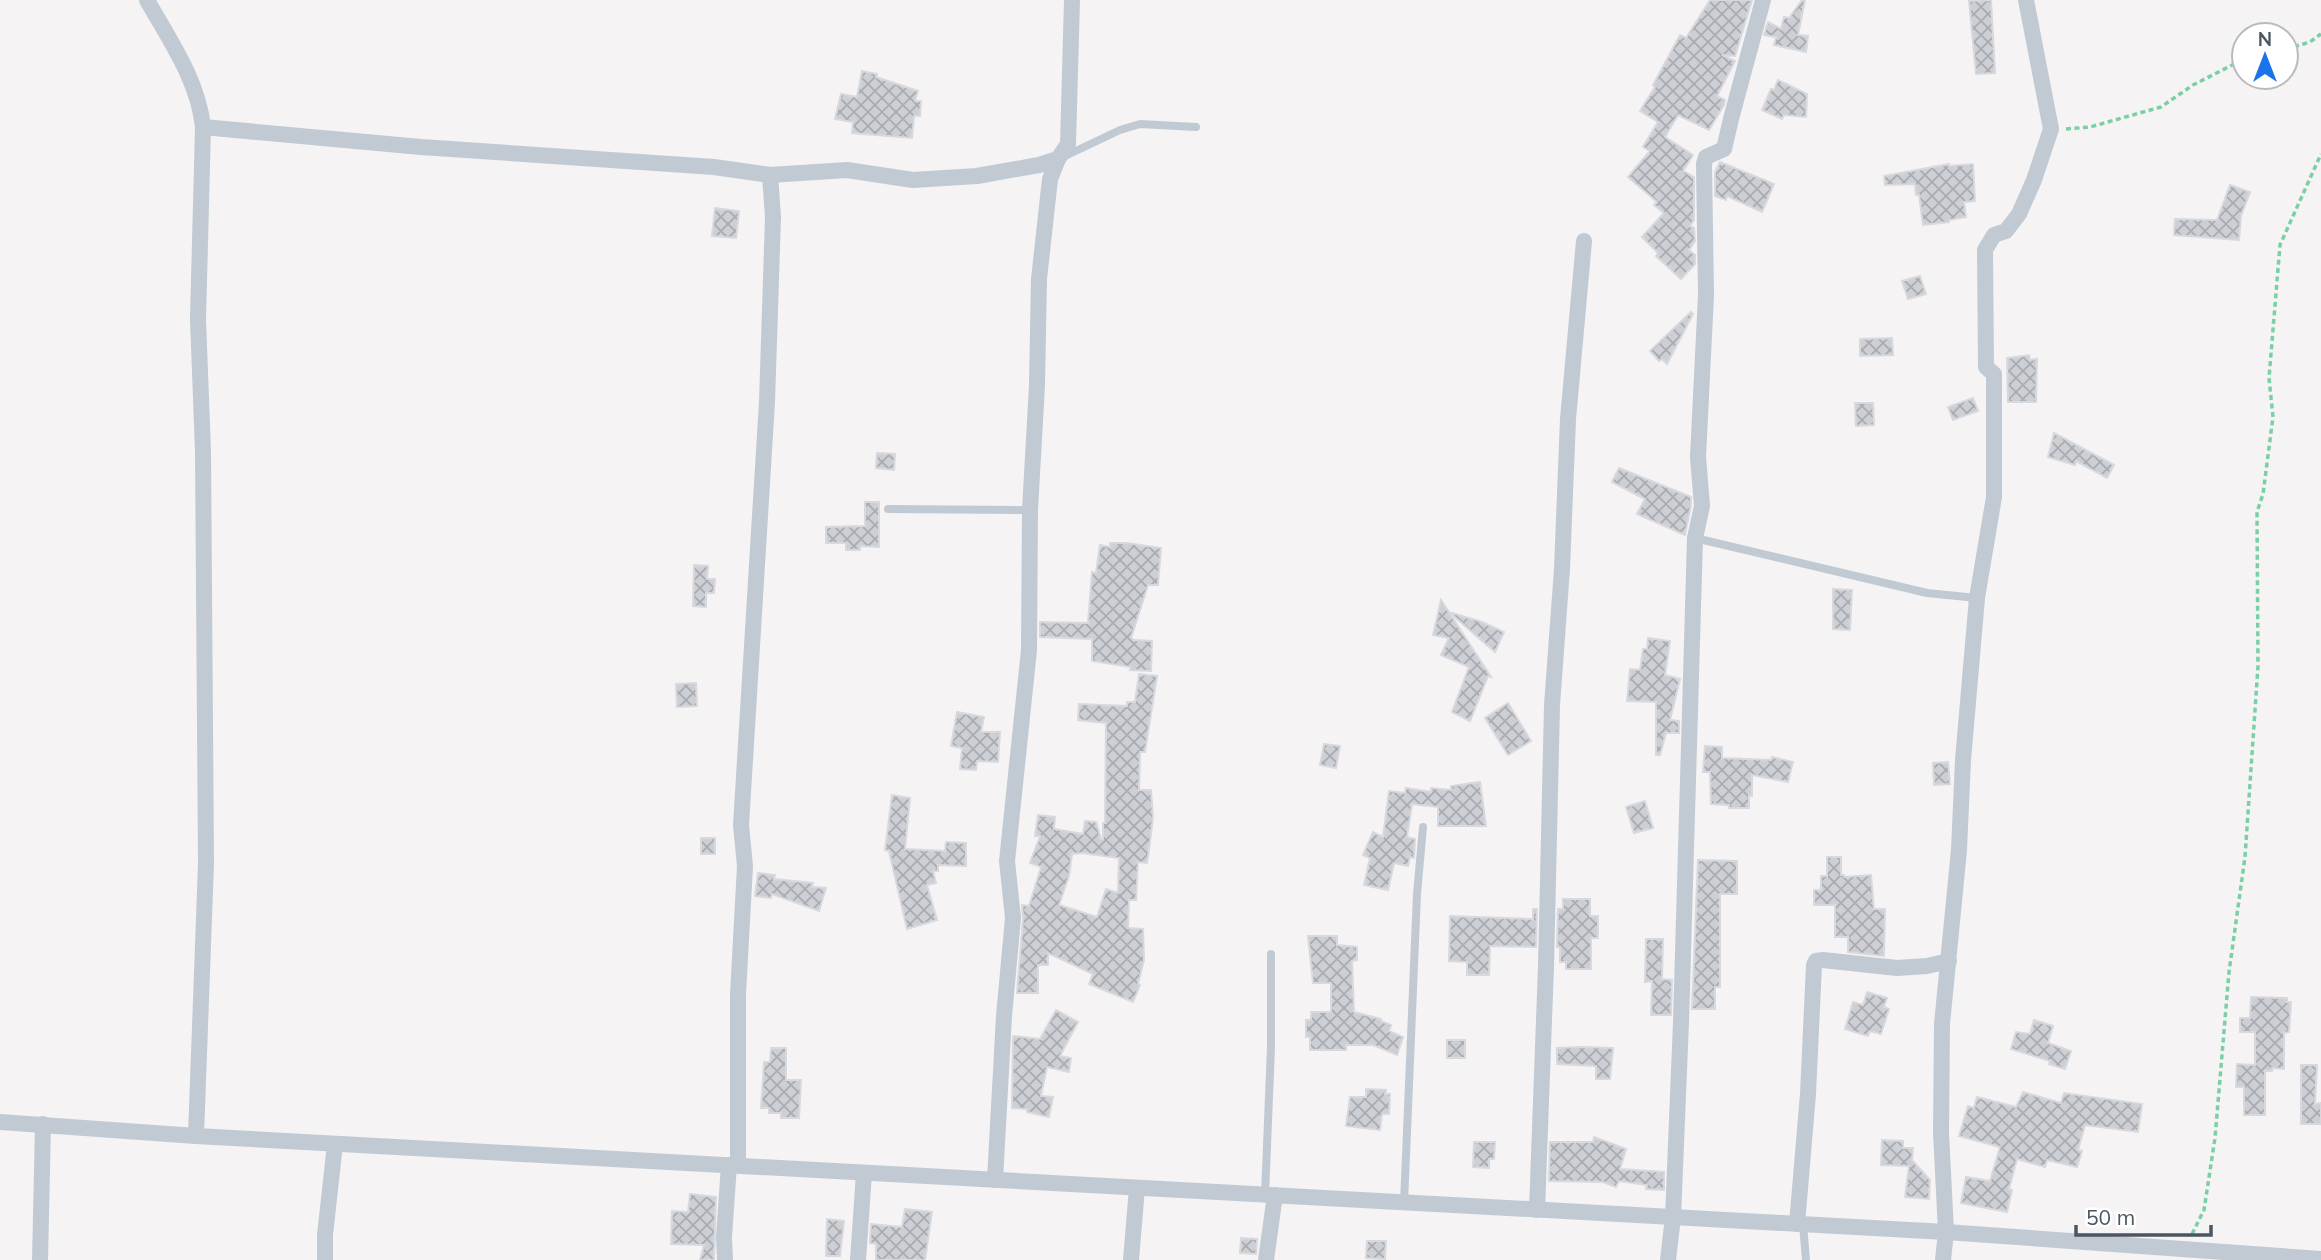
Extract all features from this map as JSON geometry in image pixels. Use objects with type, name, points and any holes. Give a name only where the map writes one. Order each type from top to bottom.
[{"type":"street","points":[[147,0],[188,71],[201,107],[203,127],[198,319],[204,452],[206,863],[196,1136]]},
{"type":"street","points":[[995,1180],[1004,1016],[1013,918],[1007,861],[1028,650],[1030,510],[1037,386],[1039,279],[1050,179],[1068,144],[1072,0]]},
{"type":"street","points":[[1668,1260],[1673,1217],[1695,538],[1702,506],[1698,457],[1706,295],[1704,164],[1706,157],[1724,149],[1728,138],[1763,0]]},
{"type":"street","points":[[1943,1260],[1946,1232],[1942,1181],[1942,1038],[1977,598],[1994,497],[1994,374],[1986,367],[1985,250],[1994,235],[2006,231],[2019,214],[2034,180],[2050,129],[2026,0]]},
{"type":"street","points":[[203,127],[421,147],[701,166],[770,175],[847,170],[913,180],[977,176],[1058,159]]},
{"type":"street","points":[[725,1260],[734,1165],[738,994],[745,866],[741,825],[767,402],[773,216],[770,175]]},
{"type":"street","points":[[1537,1210],[1546,980],[1552,705],[1569,419],[1584,241]]},
{"type":"street","points":[[1800,1224],[1816,961],[1841,961],[1897,968],[1949,961]]},
{"type":"street","points":[[0,1122],[335,1144],[1946,1232],[2085,1243],[2183,1255],[2321,1258]]},
{"type":"street","points":[[40,1260],[43,1125]]},
{"type":"street","points":[[325,1260],[325,1235],[335,1144]]},
{"type":"street","points":[[858,1260],[864,1173]]},
{"type":"street","points":[[1130,1260],[1137,1188]]},
{"type":"street","points":[[1266,1260],[1270,1195]]},
{"type":"street","points":[[2083,1260],[2085,1243]]},
{"type":"lane","points":[[1058,159],[1120,130],[1140,124],[1196,127]]},
{"type":"lane","points":[[888,509],[1030,510]]},
{"type":"lane","points":[[1695,538],[1927,593],[1977,598]]},
{"type":"lane","points":[[1405,1203],[1417,894],[1423,827]]},
{"type":"lane","points":[[1270,1195],[1271,954]]},
{"type":"lane","points":[[1800,1224],[1806,1260]]},
{"type":"path","points":[[2300,45],[2311,42],[2321,34]]},
{"type":"path","points":[[2050,129],[2090,127],[2161,107],[2193,85],[2230,66]]},
{"type":"path","points":[[2183,1255],[2204,1210],[2216,1138],[2229,972],[2245,857],[2258,666],[2256,512],[2263,494],[2273,417],[2269,378],[2280,245],[2321,154]]},
{"type":"building","points":[[1710,0],[1752,0],[1735,56],[1722,55],[1735,61],[1717,96],[1725,100],[1724,105],[1709,130],[1678,115],[1665,137],[1693,155],[1683,171],[1694,177],[1694,220],[1690,226],[1694,228],[1695,241],[1689,250],[1695,255],[1695,264],[1681,279],[1656,256],[1658,253],[1642,237],[1664,213],[1654,205],[1657,202],[1628,177],[1650,151],[1643,147],[1658,122],[1640,111],[1680,35],[1686,38]]},
{"type":"building","points":[[1802,0],[1805,0],[1798,35],[1808,36],[1806,52],[1774,45],[1776,37],[1764,35],[1768,22],[1781,29],[1784,17],[1789,18]]},
{"type":"building","points":[[1991,0],[1995,73],[1976,74],[1969,1]]},
{"type":"building","points":[[862,71],[877,74],[876,77],[918,91],[915,101],[921,101],[920,116],[914,116],[912,138],[852,133],[853,122],[835,119],[841,94],[857,97]]},
{"type":"building","points":[[1778,80],[1807,94],[1806,117],[1784,115],[1782,119],[1762,110]]},
{"type":"building","points":[[1720,162],[1774,184],[1762,212],[1727,196],[1726,200],[1715,196],[1715,172]]},
{"type":"building","points":[[1949,164],[1973,164],[1975,201],[1964,202],[1966,217],[1923,225],[1915,184],[1885,185],[1884,176]]},
{"type":"building","points":[[2230,185],[2250,192],[2241,216],[2239,240],[2174,235],[2175,219],[2217,220]]},
{"type":"building","points":[[715,208],[739,211],[736,238],[712,236]]},
{"type":"building","points":[[1920,276],[1926,294],[1908,299],[1902,281]]},
{"type":"building","points":[[1691,312],[1693,314],[1667,364],[1662,359],[1659,361],[1650,351]]},
{"type":"building","points":[[1892,338],[1893,355],[1860,356],[1860,339]]},
{"type":"building","points":[[2029,355],[2030,360],[2037,359],[2036,402],[2008,402],[2007,358]]},
{"type":"building","points":[[1973,398],[1978,411],[1953,420],[1948,407]]},
{"type":"building","points":[[1855,403],[1873,403],[1874,425],[1856,426]]},
{"type":"building","points":[[2054,433],[2114,465],[2107,478],[2076,461],[2075,465],[2048,457]]},
{"type":"building","points":[[877,453],[895,454],[894,470],[876,468]]},
{"type":"building","points":[[1619,468],[1691,497],[1685,535],[1637,514],[1645,499],[1612,482]]},
{"type":"building","points":[[865,502],[879,502],[879,547],[860,546],[860,550],[846,550],[846,543],[826,543],[826,527],[865,526]]},
{"type":"building","points":[[1110,543],[1161,548],[1158,585],[1148,585],[1131,638],[1152,641],[1151,671],[1130,670],[1131,667],[1092,661],[1092,639],[1040,637],[1040,622],[1088,623],[1092,572],[1096,573],[1100,545],[1110,547]]},
{"type":"building","points":[[694,565],[708,566],[707,579],[715,579],[714,593],[706,593],[706,607],[693,606]]},
{"type":"building","points":[[1833,589],[1852,590],[1850,630],[1833,629]]},
{"type":"building","points":[[1441,600],[1491,677],[1488,676],[1470,721],[1452,712],[1469,667],[1441,655],[1449,638],[1433,635]]},
{"type":"building","points":[[1449,612],[1504,632],[1495,652]]},
{"type":"building","points":[[1648,638],[1670,641],[1665,675],[1680,679],[1670,720],[1679,721],[1679,733],[1666,733],[1660,755],[1656,755],[1656,702],[1627,701],[1630,669],[1640,670],[1643,649],[1647,649]]},
{"type":"building","points":[[1139,674],[1157,676],[1145,752],[1140,752],[1139,790],[1151,790],[1153,817],[1149,850],[1147,863],[1138,862],[1136,900],[1129,900],[1128,928],[1143,929],[1144,960],[1138,984],[1140,985],[1133,1002],[1089,984],[1093,974],[1048,953],[1048,965],[1038,965],[1038,993],[1017,993],[1022,905],[1029,906],[1041,867],[1030,863],[1040,836],[1035,836],[1038,815],[1055,817],[1054,829],[1083,834],[1085,821],[1096,822],[1103,839],[1106,723],[1078,720],[1079,704],[1127,706],[1127,702],[1135,702]],"holes":[[[1072,854],[1119,858],[1118,893],[1106,889],[1097,917],[1059,905],[1069,876]]]},
{"type":"building","points":[[696,683],[697,706],[677,707],[676,684]]},
{"type":"building","points":[[1508,703],[1531,741],[1508,755],[1485,718]]},
{"type":"building","points":[[957,712],[984,717],[981,732],[1000,732],[998,762],[977,761],[976,770],[960,769],[962,748],[951,746]]},
{"type":"building","points":[[1324,744],[1340,746],[1336,768],[1320,765]]},
{"type":"building","points":[[1705,746],[1722,747],[1722,758],[1771,760],[1772,757],[1793,762],[1788,782],[1752,775],[1749,808],[1711,804],[1710,772],[1703,772]]},
{"type":"building","points":[[1948,762],[1950,784],[1934,785],[1933,763]]},
{"type":"building","points":[[1480,782],[1486,826],[1438,826],[1438,807],[1412,804],[1407,837],[1415,839],[1414,858],[1410,857],[1408,866],[1394,863],[1388,890],[1364,885],[1370,858],[1363,855],[1373,832],[1383,837],[1389,791],[1405,793],[1406,788],[1431,792],[1431,788],[1451,790],[1451,786]]},
{"type":"building","points":[[892,795],[910,798],[905,849],[945,851],[946,842],[966,843],[966,866],[938,865],[938,871],[933,871],[936,883],[927,885],[937,920],[907,929],[889,851],[885,850]]},
{"type":"building","points":[[1645,801],[1653,828],[1634,833],[1626,807]]},
{"type":"building","points":[[701,838],[715,838],[715,854],[701,854]]},
{"type":"building","points":[[1827,857],[1841,857],[1841,875],[1844,877],[1871,875],[1874,909],[1885,909],[1884,956],[1848,952],[1848,937],[1835,937],[1835,905],[1814,905],[1814,890],[1821,890],[1821,876],[1827,876]]},
{"type":"building","points":[[1698,860],[1737,861],[1737,894],[1720,894],[1720,987],[1715,987],[1715,1009],[1692,1009]]},
{"type":"building","points":[[758,873],[775,875],[774,879],[813,883],[812,887],[826,888],[819,911],[772,894],[771,898],[755,896]]},
{"type":"building","points":[[1563,899],[1590,899],[1590,916],[1598,916],[1598,938],[1591,938],[1591,969],[1566,969],[1566,962],[1560,962],[1560,947],[1557,947],[1558,909],[1563,909]]},
{"type":"building","points":[[1533,909],[1537,909],[1536,947],[1490,946],[1489,975],[1467,975],[1467,962],[1449,961],[1450,916],[1533,919]]},
{"type":"building","points":[[1308,936],[1337,936],[1337,945],[1357,947],[1357,960],[1352,961],[1354,1012],[1381,1019],[1391,1025],[1389,1031],[1403,1037],[1397,1055],[1373,1045],[1346,1045],[1346,1050],[1310,1050],[1310,1037],[1306,1037],[1306,1020],[1311,1020],[1311,1012],[1331,1012],[1331,983],[1313,983]]},
{"type":"building","points":[[1646,939],[1663,939],[1662,979],[1672,980],[1671,1015],[1651,1015],[1652,981],[1645,982]]},
{"type":"building","points":[[1867,992],[1887,998],[1884,1007],[1889,1009],[1881,1034],[1870,1031],[1868,1036],[1845,1029],[1853,1002],[1863,1005]]},
{"type":"building","points":[[2251,997],[2287,998],[2287,1002],[2291,1002],[2289,1032],[2284,1033],[2284,1069],[2272,1068],[2272,1071],[2265,1071],[2265,1115],[2244,1115],[2244,1087],[2236,1087],[2237,1064],[2255,1065],[2255,1032],[2240,1032],[2240,1018],[2250,1018]]},
{"type":"building","points":[[1056,1010],[1078,1022],[1060,1056],[1071,1058],[1069,1072],[1047,1067],[1041,1096],[1053,1097],[1049,1117],[1027,1112],[1027,1109],[1012,1108],[1013,1036],[1040,1039]]},
{"type":"building","points":[[2034,1020],[2053,1026],[2048,1043],[2071,1051],[2065,1069],[2049,1064],[2050,1061],[2011,1049],[2016,1032],[2030,1034]]},
{"type":"building","points":[[1447,1040],[1465,1040],[1465,1058],[1447,1058]]},
{"type":"building","points":[[771,1048],[786,1048],[786,1080],[801,1080],[799,1118],[781,1118],[781,1113],[769,1113],[769,1108],[761,1108],[764,1062],[770,1062]]},
{"type":"building","points":[[1557,1048],[1613,1048],[1610,1079],[1596,1079],[1596,1066],[1557,1064]]},
{"type":"building","points":[[2301,1065],[2317,1065],[2315,1104],[2321,1103],[2321,1124],[2301,1124]]},
{"type":"building","points":[[1366,1089],[1386,1090],[1385,1094],[1390,1094],[1389,1114],[1382,1114],[1380,1130],[1346,1126],[1350,1097],[1366,1097]]},
{"type":"building","points":[[2023,1092],[2061,1103],[2064,1093],[2142,1104],[2138,1132],[2085,1125],[2078,1150],[2082,1151],[2077,1167],[2047,1160],[2045,1167],[2017,1159],[2009,1189],[2012,1190],[2007,1212],[1961,1203],[1966,1177],[1990,1181],[2000,1147],[1959,1136],[1968,1106],[1974,1108],[1977,1097],[2016,1107]]},
{"type":"building","points":[[1594,1137],[1626,1149],[1620,1169],[1664,1172],[1664,1190],[1646,1189],[1647,1185],[1619,1181],[1616,1187],[1603,1182],[1549,1181],[1550,1142],[1593,1142]]},
{"type":"building","points":[[1882,1140],[1903,1141],[1903,1148],[1913,1148],[1912,1160],[1930,1180],[1929,1199],[1905,1197],[1909,1166],[1881,1165]]},
{"type":"building","points":[[1474,1142],[1495,1142],[1494,1159],[1489,1159],[1489,1168],[1473,1167]]},
{"type":"building","points":[[690,1194],[716,1197],[714,1260],[700,1260],[704,1245],[671,1244],[672,1211],[688,1212]]},
{"type":"building","points":[[905,1209],[932,1212],[925,1260],[876,1260],[876,1244],[870,1243],[871,1224],[902,1227]]},
{"type":"building","points":[[827,1219],[844,1221],[840,1256],[826,1256]]},
{"type":"building","points":[[1241,1238],[1257,1239],[1256,1254],[1240,1253]]},
{"type":"building","points":[[1367,1241],[1386,1241],[1385,1259],[1366,1258]]}]
